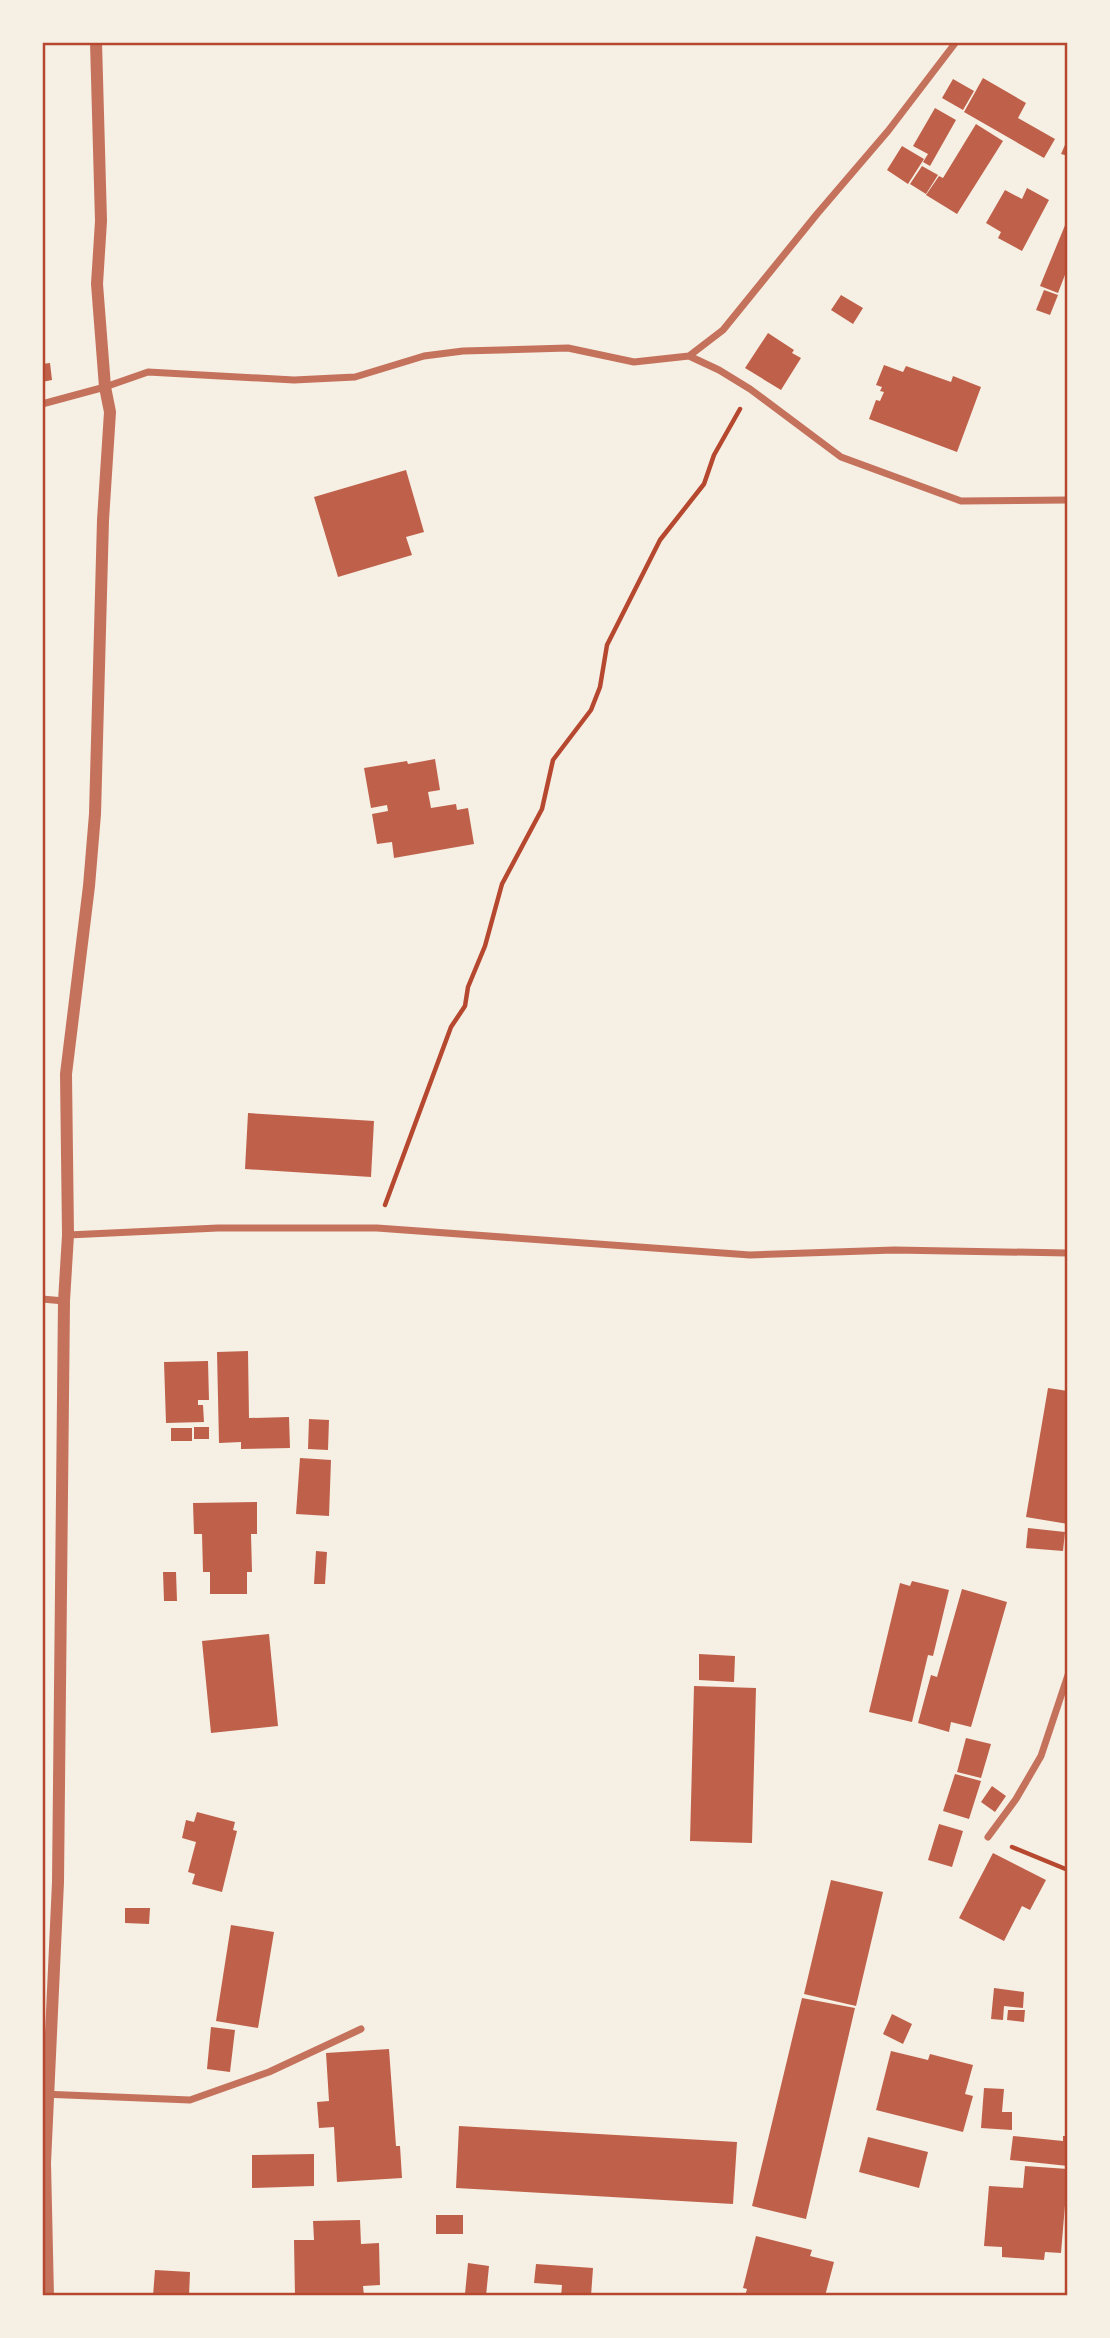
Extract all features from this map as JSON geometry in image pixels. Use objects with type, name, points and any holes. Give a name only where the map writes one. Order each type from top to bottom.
[{"type":"street","points":[[48,2296],[45,2094],[58,1882],[64,1301],[68,1235],[66,1074],[95,814],[103,520],[110,412],[105,387],[97,284],[101,221],[96,42]]},
{"type":"street","points":[[42,404],[148,372],[294,380],[355,377],[424,355],[463,351],[568,348],[634,362],[688,355],[723,330],[888,131],[956,42]]},
{"type":"street","points":[[688,355],[719,369],[841,457],[961,502],[1068,500]]},
{"type":"street","points":[[68,1235],[218,1228],[377,1228],[750,1255],[894,1250],[1068,1253]]},
{"type":"street","points":[[42,1298],[64,1301]]},
{"type":"street","points":[[988,1837],[1016,1799],[1041,1756],[1068,1675]]},
{"type":"street","points":[[45,2094],[190,2100],[269,2072],[361,2029]]},
{"type":"path","points":[[377,1228],[451,1027],[465,1006],[468,987],[485,946],[502,884],[542,809],[553,760],[591,710],[600,687],[607,645],[660,540],[704,484],[714,456],[750,390]]},
{"type":"path","points":[[988,1837],[1068,1870]]},
{"type":"building","points":[[983,78],[1026,103],[1018,118],[1055,139],[1044,158],[964,112]]},
{"type":"building","points":[[953,79],[974,91],[963,110],[942,98]]},
{"type":"building","points":[[935,108],[956,120],[930,166],[923,162],[928,154],[913,146]]},
{"type":"building","points":[[976,124],[1003,141],[957,214],[926,195],[939,176],[943,178]]},
{"type":"building","points":[[1068,138],[1068,156],[1061,154]]},
{"type":"building","points":[[902,146],[924,159],[908,184],[887,170]]},
{"type":"building","points":[[922,166],[938,175],[926,194],[910,184]]},
{"type":"building","points":[[1027,188],[1049,200],[1022,251],[998,238],[1001,232],[986,223],[1005,190],[1022,199]]},
{"type":"building","points":[[1068,218],[1068,267],[1058,293],[1040,286]]},
{"type":"building","points":[[1044,290],[1058,295],[1050,315],[1036,310]]},
{"type":"building","points":[[841,295],[863,308],[853,324],[831,310]]},
{"type":"building","points":[[768,333],[794,350],[792,353],[801,358],[781,390],[745,368]]},
{"type":"building","points":[[50,363],[52,380],[42,382],[42,364]]},
{"type":"building","points":[[884,365],[903,372],[906,366],[951,382],[953,376],[981,387],[957,452],[869,419],[876,400],[880,401],[884,392],[880,391],[882,387],[876,385]]},
{"type":"building","points":[[406,470],[424,532],[406,537],[412,555],[338,577],[314,497]]},
{"type":"building","points":[[435,759],[440,790],[428,792],[431,808],[456,804],[457,810],[468,808],[474,844],[394,858],[392,842],[377,844],[372,814],[388,811],[387,805],[371,808],[364,768]]},
{"type":"building","points":[[248,1113],[374,1121],[371,1177],[245,1169]]},
{"type":"building","points":[[248,1351],[249,1418],[289,1417],[290,1448],[241,1449],[241,1442],[219,1443],[217,1352]]},
{"type":"building","points":[[208,1361],[209,1400],[198,1400],[198,1405],[203,1405],[204,1422],[166,1423],[164,1362]]},
{"type":"building","points":[[1048,1388],[1068,1391],[1068,1524],[1026,1517]]},
{"type":"building","points":[[309,1419],[329,1420],[328,1450],[308,1449]]},
{"type":"building","points":[[194,1427],[209,1427],[209,1439],[194,1439]]},
{"type":"building","points":[[171,1428],[192,1428],[192,1441],[171,1441]]},
{"type":"building","points":[[300,1458],[331,1460],[329,1516],[296,1514]]},
{"type":"building","points":[[257,1502],[257,1534],[251,1534],[252,1572],[247,1572],[247,1594],[210,1594],[210,1572],[203,1572],[202,1534],[194,1534],[193,1503]]},
{"type":"building","points":[[1028,1528],[1065,1532],[1063,1551],[1026,1548]]},
{"type":"building","points":[[316,1551],[327,1552],[325,1584],[314,1584]]},
{"type":"building","points":[[163,1572],[176,1572],[177,1601],[164,1601]]},
{"type":"building","points":[[912,1581],[949,1590],[933,1656],[928,1655],[912,1722],[869,1712],[900,1583],[910,1586]]},
{"type":"building","points":[[962,1589],[1007,1602],[971,1727],[951,1722],[949,1732],[918,1723],[931,1675],[937,1677]]},
{"type":"building","points":[[269,1634],[278,1726],[211,1733],[202,1641]]},
{"type":"building","points":[[699,1654],[735,1656],[734,1682],[699,1680]]},
{"type":"building","points":[[694,1686],[756,1688],[752,1843],[690,1841]]},
{"type":"building","points":[[966,1738],[991,1744],[981,1778],[957,1772]]},
{"type":"building","points":[[955,1774],[981,1781],[969,1819],[943,1811]]},
{"type":"building","points":[[992,1786],[1006,1796],[995,1812],[981,1802]]},
{"type":"building","points":[[197,1812],[235,1822],[233,1830],[237,1831],[222,1892],[192,1884],[195,1874],[188,1872],[196,1842],[182,1838],[186,1820],[194,1822]]},
{"type":"building","points":[[939,1824],[963,1831],[952,1867],[928,1860]]},
{"type":"building","points":[[993,1853],[1046,1880],[1030,1910],[1022,1906],[1004,1941],[959,1918]]},
{"type":"building","points":[[831,1880],[883,1892],[856,2006],[804,1994]]},
{"type":"building","points":[[125,1908],[150,1908],[149,1924],[125,1923]]},
{"type":"building","points":[[231,1925],[274,1932],[258,2028],[216,2021]]},
{"type":"building","points":[[994,1988],[1024,1992],[1023,2008],[1004,2006],[1003,2020],[991,2019]]},
{"type":"building","points":[[802,1998],[855,2008],[806,2219],[752,2206]]},
{"type":"building","points":[[1008,2010],[1025,2010],[1024,2022],[1007,2020]]},
{"type":"building","points":[[892,2014],[912,2024],[903,2044],[883,2034]]},
{"type":"building","points":[[211,2027],[235,2030],[230,2072],[207,2069]]},
{"type":"building","points":[[389,2049],[396,2146],[400,2146],[402,2178],[337,2182],[334,2127],[319,2128],[317,2102],[329,2101],[326,2053]]},
{"type":"building","points":[[891,2051],[928,2060],[930,2054],[973,2065],[965,2094],[973,2096],[963,2132],[876,2110]]},
{"type":"building","points":[[984,2088],[1004,2089],[1002,2112],[1012,2112],[1012,2130],[981,2128]]},
{"type":"building","points":[[459,2126],[737,2142],[733,2204],[456,2188]]},
{"type":"building","points":[[1013,2136],[1063,2141],[1063,2136],[1068,2136],[1068,2166],[1010,2160]]},
{"type":"building","points":[[868,2137],[928,2152],[919,2188],[859,2172]]},
{"type":"building","points":[[314,2154],[314,2186],[252,2188],[252,2155]]},
{"type":"building","points":[[1025,2166],[1068,2169],[1061,2253],[1045,2252],[1044,2260],[1002,2257],[1002,2247],[984,2246],[989,2186],[1023,2188]]},
{"type":"building","points":[[436,2215],[463,2215],[463,2234],[436,2234]]},
{"type":"building","points":[[360,2220],[361,2244],[379,2243],[380,2285],[363,2286],[364,2296],[295,2296],[294,2240],[314,2240],[313,2221]]},
{"type":"building","points":[[756,2236],[812,2250],[810,2256],[834,2262],[825,2296],[745,2296],[747,2289],[743,2288]]},
{"type":"building","points":[[468,2263],[489,2266],[486,2296],[465,2294]]},
{"type":"building","points":[[536,2264],[593,2268],[591,2296],[561,2296],[562,2285],[534,2283]]},
{"type":"building","points":[[155,2270],[190,2272],[189,2296],[153,2296]]}]
